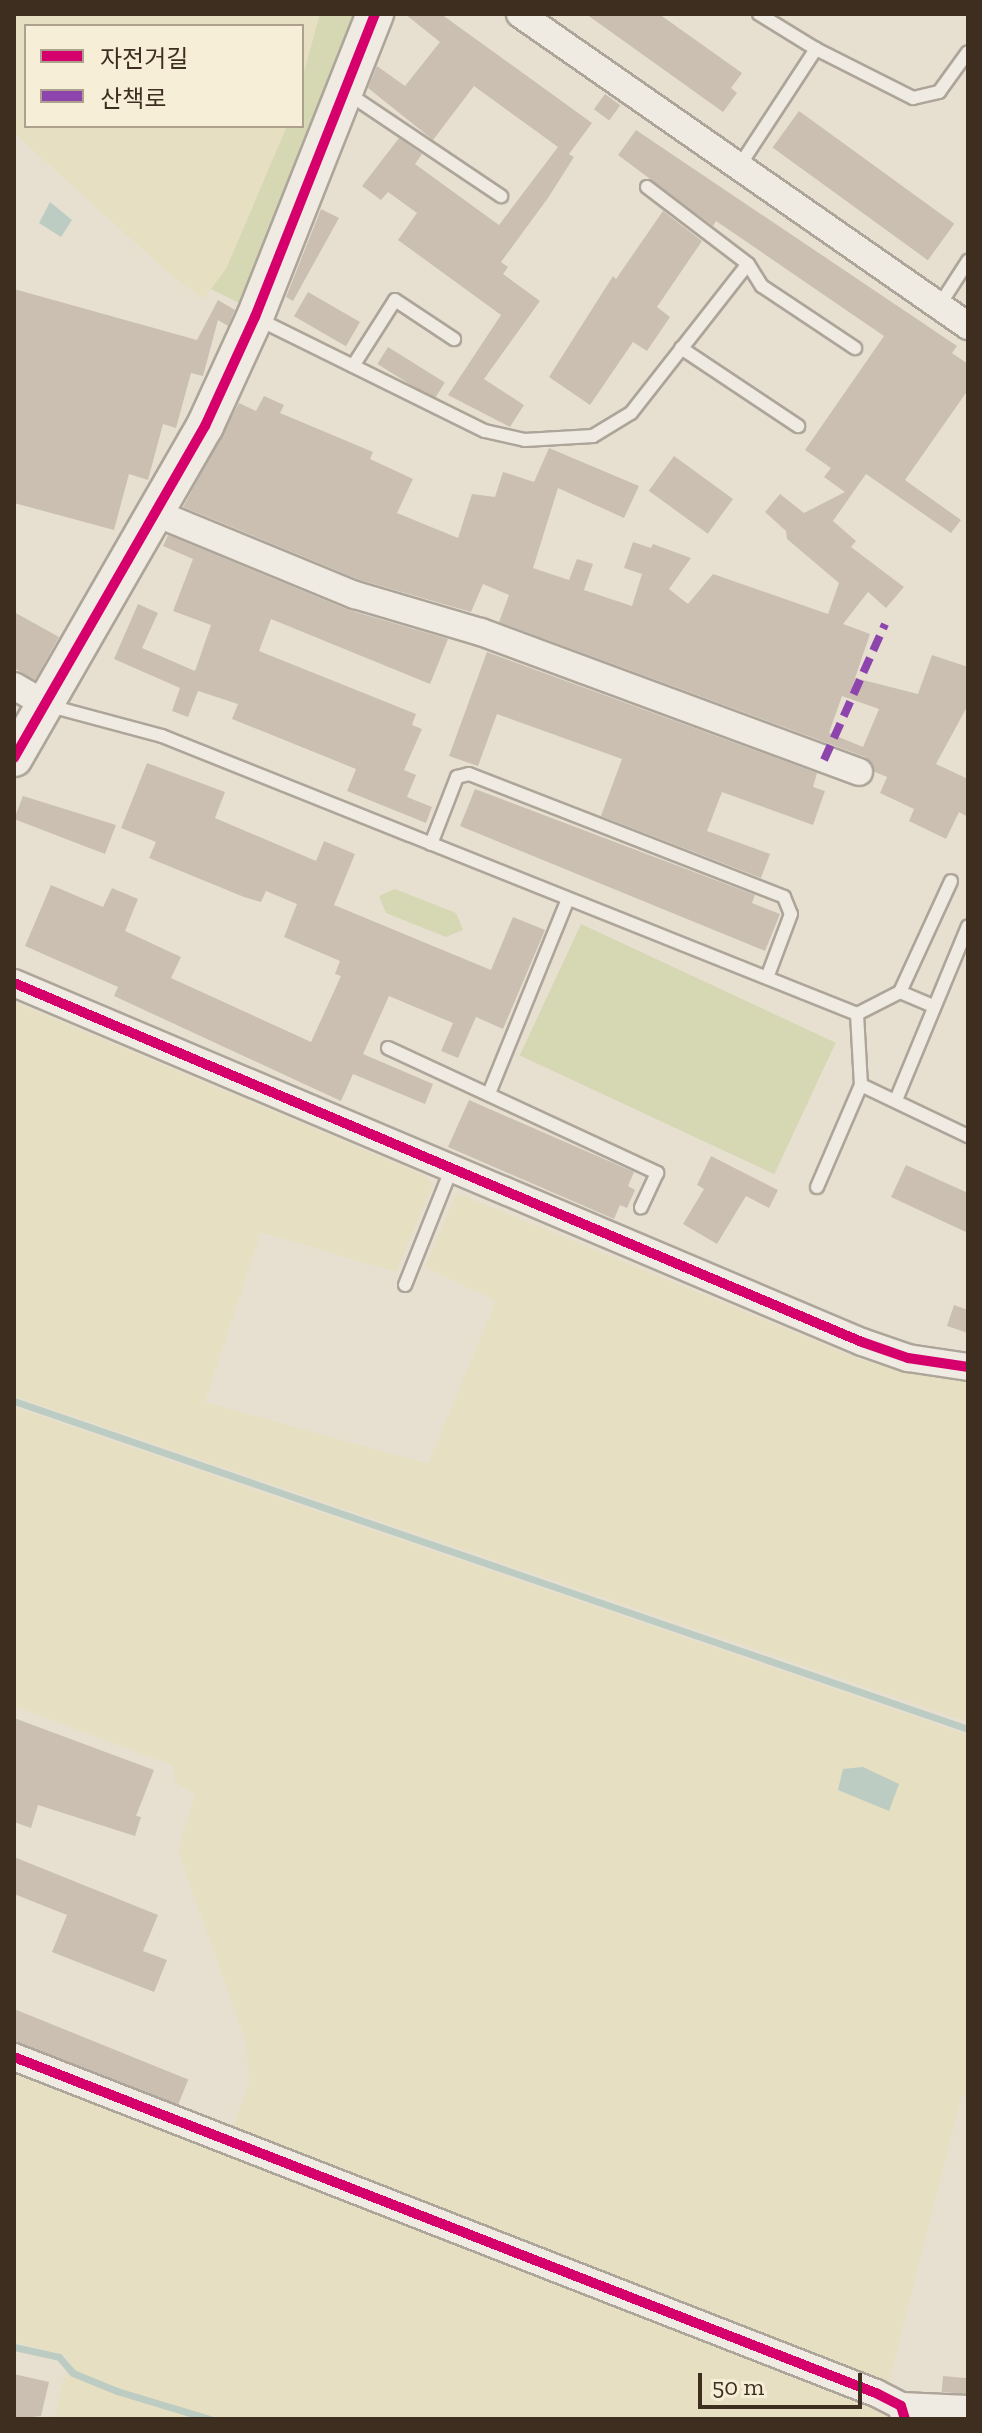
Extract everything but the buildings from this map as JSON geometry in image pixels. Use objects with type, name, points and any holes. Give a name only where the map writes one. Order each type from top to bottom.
[{"type":"street","points":[[14,758],[158,514],[255,317],[375,14]]},
{"type":"street","points":[[520,14],[968,326]]},
{"type":"street","points":[[158,514],[355,595],[481,632],[859,772]]},
{"type":"street","points":[[14,686],[47,705]]},
{"type":"street","points":[[14,983],[862,1342],[908,1358],[968,1367]]},
{"type":"street","points":[[14,2057],[903,2413],[968,2409]]},
{"type":"lane","points":[[759,14],[816,49],[913,98],[939,92],[968,52]]},
{"type":"lane","points":[[740,165],[816,49]]},
{"type":"lane","points":[[343,90],[501,196]]},
{"type":"lane","points":[[647,187],[748,264],[762,286],[855,348]]},
{"type":"lane","points":[[939,306],[968,261]]},
{"type":"lane","points":[[255,317],[485,431],[525,440],[593,436],[631,413],[748,264]]},
{"type":"lane","points":[[353,366],[395,300],[454,339]]},
{"type":"lane","points":[[681,348],[798,426]]},
{"type":"lane","points":[[47,705],[162,736],[857,1014],[900,992],[951,881]]},
{"type":"lane","points":[[431,844],[457,777],[469,774],[784,897],[791,914],[767,978]]},
{"type":"lane","points":[[490,1091],[568,899]]},
{"type":"lane","points":[[896,1100],[968,926]]},
{"type":"lane","points":[[900,992],[933,1006]]},
{"type":"lane","points":[[817,1187],[861,1085],[857,1014]]},
{"type":"lane","points":[[388,1048],[490,1091],[657,1173],[641,1207]]},
{"type":"lane","points":[[861,1085],[968,1136]]},
{"type":"lane","points":[[405,1285],[451,1170]]},
{"type":"shaded area","points":[[14,14],[320,14],[304,72],[304,24],[24,24],[24,128],[286,128],[226,269],[204,299],[173,277],[14,133]]},
{"type":"shaded area","points":[[50,202],[72,220],[61,237],[39,223]]},
{"type":"shaded area","points":[[14,1002],[424,1175],[433,1184],[396,1272],[261,1232],[205,1402],[428,1464],[496,1301],[425,1267],[457,1193],[859,1359],[968,1381],[968,1722],[14,1396]]},
{"type":"shaded area","points":[[14,1407],[968,1735],[968,2097],[962,2096],[889,2382],[230,2135],[249,2083],[246,2042],[178,1851],[195,1794],[175,1782],[174,1766],[14,1706]]},
{"type":"shaded area","points":[[863,1767],[899,1784],[889,1811],[838,1790],[843,1769]]},
{"type":"shaded area","points":[[14,2069],[871,2402],[892,2419],[54,2419],[63,2380],[72,2366],[65,2355],[14,2342]]},
{"type":"green space","points":[[320,14],[366,14],[241,304],[211,289],[226,269],[286,128],[304,128],[304,72]]},
{"type":"green space","points":[[395,889],[456,913],[463,930],[446,937],[386,913],[379,896]]},
{"type":"green space","points":[[581,924],[836,1043],[774,1174],[520,1055]]},
{"type":"waterway","points":[[14,1401],[968,1729]]},
{"type":"waterway","points":[[14,2347],[59,2357],[73,2373],[117,2391],[210,2419]]},
{"type":"marked path","points":[[824,760],[885,624]]},
{"type":"cycle path","points":[[14,758],[205,426],[255,317],[375,14]]},
{"type":"cycle path","points":[[14,983],[862,1342],[908,1358],[968,1367]]},
{"type":"cycle path","points":[[14,2057],[876,2393],[901,2406],[905,2419]]}]
